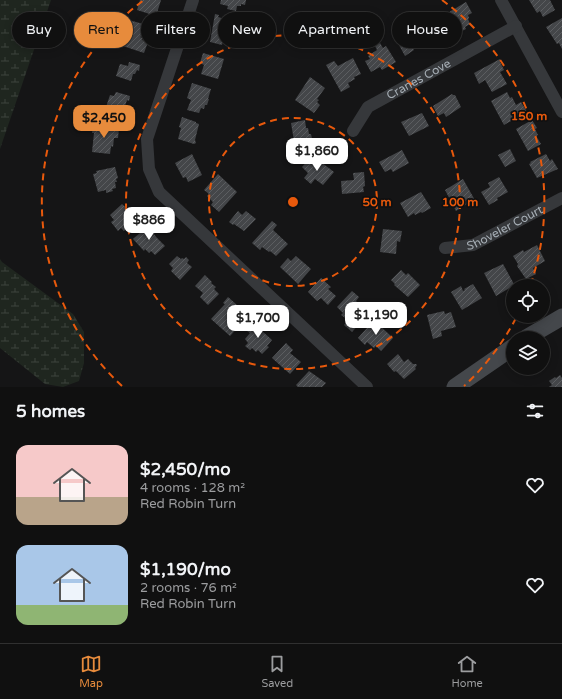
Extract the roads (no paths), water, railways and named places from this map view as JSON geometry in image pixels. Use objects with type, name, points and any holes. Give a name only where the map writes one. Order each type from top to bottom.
[{"type":"main road","points":[[538,331],[562,317]]},
{"type":"main road","points":[[455,387],[506,352]]},
{"type":"street","points":[[193,0],[148,139],[149,168],[159,192],[367,387]]},
{"type":"street","points":[[501,0],[562,112]]},
{"type":"street","name":"Cranes Cove","points":[[353,131],[368,107],[516,26]]},
{"type":"street","name":"Shoveler Court","points":[[445,248],[473,245],[562,198]]}]
